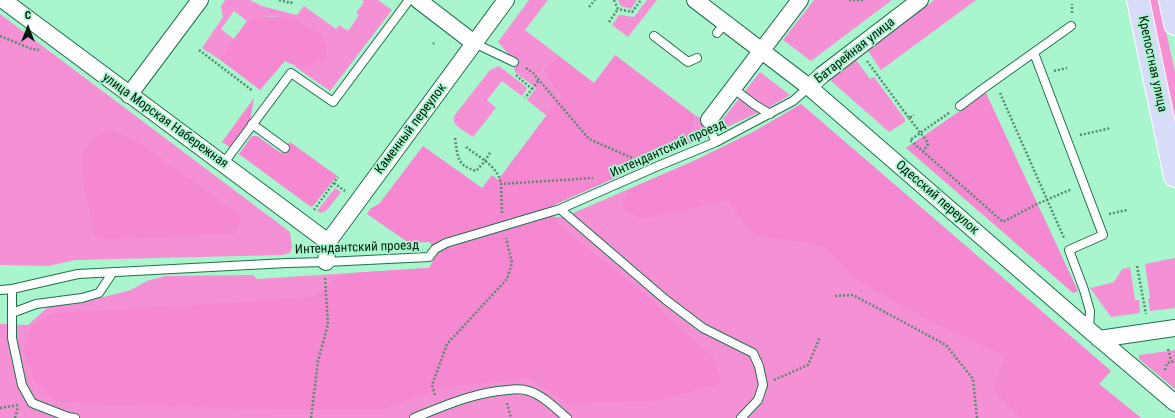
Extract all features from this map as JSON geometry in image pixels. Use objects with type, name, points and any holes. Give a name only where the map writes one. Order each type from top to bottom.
[{"type":"main road","name":"Крепостная улица","points":[[1138,0],[1175,176]]},
{"type":"main road","points":[[1170,0],[1175,24]]},
{"type":"street","name":"улица Морская Набережная","points":[[3,0],[328,242]]},
{"type":"street","points":[[129,95],[200,0]]},
{"type":"street","points":[[418,0],[474,43]]},
{"type":"street","name":"Каменный переулок","points":[[328,242],[506,0]]},
{"type":"street","name":"Одесский переулок","points":[[695,0],[721,28],[762,50],[809,87],[1175,403]]},
{"type":"street","points":[[709,120],[800,0]]},
{"type":"street","name":"Батарейная улица","points":[[809,87],[822,75],[920,0]]},
{"type":"street","points":[[326,262],[328,242]]},
{"type":"street","points":[[1094,334],[1175,328]]},
{"type":"lane","points":[[223,164],[291,73],[333,102],[409,0]]},
{"type":"lane","points":[[960,106],[994,80],[1071,26]]},
{"type":"lane","points":[[654,36],[688,62],[697,58]]},
{"type":"lane","points":[[474,43],[514,62]]},
{"type":"lane","points":[[1034,53],[1103,235],[1069,250],[1084,290],[1094,334]]},
{"type":"lane","name":"Интендантский проезд","points":[[0,290],[12,289],[78,274],[429,257],[435,249],[446,243],[560,209],[716,142],[793,101],[809,87]]},
{"type":"lane","points":[[734,89],[770,114]]},
{"type":"lane","points":[[709,120],[711,132],[716,142]]},
{"type":"lane","points":[[252,124],[285,148]]},
{"type":"lane","points":[[560,209],[666,300],[703,328],[753,353],[759,366],[763,385],[758,400],[741,418]]},
{"type":"lane","points":[[12,313],[36,304],[82,298],[99,293],[114,272]]},
{"type":"lane","points":[[12,289],[12,338],[22,385],[32,403],[68,418],[75,418]]},
{"type":"lane","points":[[414,418],[475,395],[494,390],[519,389],[530,391],[547,401],[567,418]]},
{"type":"path","points":[[279,0],[291,3],[293,0]]},
{"type":"path","points":[[589,7],[595,0]]},
{"type":"path","points":[[614,0],[618,9]]},
{"type":"path","points":[[618,9],[632,12],[641,0]]},
{"type":"path","points":[[850,0],[864,0]]},
{"type":"path","points":[[609,22],[618,9]]},
{"type":"path","points":[[198,50],[253,91]]},
{"type":"path","points":[[500,56],[507,68],[532,89]]},
{"type":"path","points":[[514,62],[533,73],[589,139],[631,158],[658,166]]},
{"type":"path","points":[[1058,69],[1067,68]]},
{"type":"path","points":[[876,75],[926,140],[928,144],[923,152]]},
{"type":"path","points":[[525,98],[539,80]]},
{"type":"path","points":[[994,80],[1069,250]]},
{"type":"path","points":[[960,106],[910,140],[1003,222],[1047,200],[1083,185]]},
{"type":"path","points":[[909,118],[914,115]]},
{"type":"path","points":[[1066,138],[1111,128]]},
{"type":"path","points":[[455,138],[459,159],[466,168],[476,171],[491,151]]},
{"type":"path","points":[[438,408],[432,385],[447,344],[507,280],[512,263],[503,226],[500,178],[496,170],[466,147]]},
{"type":"path","points":[[312,212],[338,177]]},
{"type":"path","points":[[501,184],[599,178]]},
{"type":"path","points":[[334,183],[345,191]]},
{"type":"path","points":[[1137,266],[1145,312]]},
{"type":"path","points":[[311,418],[318,361],[328,324],[325,280]]},
{"type":"path","points":[[835,296],[853,295],[946,344],[973,379],[978,418]]},
{"type":"path","points":[[763,385],[808,365],[820,337]]},
{"type":"path","points":[[1168,349],[1171,361]]},
{"type":"path","points":[[1167,376],[1165,370],[1166,365],[1175,360]]},
{"type":"path","points":[[15,418],[18,405]]},
{"type":"shaded area","points":[[225,0],[250,0],[262,6],[297,15],[304,6],[336,29],[339,25],[348,31],[359,15],[356,13],[364,2],[362,0],[378,0],[392,10],[330,91],[294,66],[310,66],[318,32],[290,18],[284,16],[272,16],[247,21],[234,11],[221,29],[234,39],[219,59],[202,48],[223,17],[221,6]]},
{"type":"shaded area","points":[[529,0],[548,0],[525,30],[559,56],[543,70],[548,80],[561,96],[547,116],[527,100],[536,88],[515,72],[513,59],[498,42]]},
{"type":"shaded area","points":[[618,0],[637,0],[631,9],[621,6]]},
{"type":"shaded area","points":[[647,0],[657,0],[628,37],[612,25],[619,15],[634,17]]},
{"type":"shaded area","points":[[814,0],[892,0],[811,61],[783,40]]},
{"type":"shaded area","points":[[934,0],[976,0],[881,70],[868,51]]},
{"type":"shaded area","points":[[1148,0],[1159,0],[1175,72],[1175,128]]},
{"type":"shaded area","points":[[0,14],[290,232],[292,247],[290,253],[282,255],[75,260],[49,266],[0,265]]},
{"type":"shaded area","points":[[285,16],[296,19],[318,32],[327,44],[326,58],[306,67],[296,66],[285,61],[260,90],[219,59],[247,21],[257,17]]},
{"type":"shaded area","points":[[615,55],[696,116],[692,132],[673,152],[552,206],[554,217],[559,225],[653,301],[678,328],[715,358],[721,384],[655,401],[568,404],[530,378],[448,387],[381,410],[295,410],[58,402],[37,386],[23,352],[30,328],[53,313],[313,297],[335,279],[352,273],[429,268],[433,261],[434,255],[430,242],[409,243],[367,214],[371,208],[379,204],[423,146],[482,188],[492,175],[498,180],[561,96],[548,80],[543,70],[559,56],[594,83]]},
{"type":"shaded area","points":[[856,60],[870,79],[874,77],[905,119],[905,122],[889,132],[830,80]]},
{"type":"shaded area","points":[[499,66],[527,89],[522,96],[502,81],[487,100],[496,108],[473,137],[458,127],[454,122],[454,116],[490,70]]},
{"type":"shaded area","points":[[760,72],[790,95],[766,109],[673,152],[692,132],[696,116],[719,124]]},
{"type":"shaded area","points":[[986,93],[1078,291],[1073,293],[906,148]]},
{"type":"shaded area","points":[[254,98],[250,121],[231,148],[222,142]]},
{"type":"shaded area","points":[[801,104],[1111,371],[1099,384],[1141,418],[0,418],[0,324],[28,325],[49,306],[76,304],[131,290],[147,281],[165,276],[253,275],[257,279],[429,268],[434,260],[434,253],[554,217],[564,217],[696,160],[757,130]]},
{"type":"shaded area","points":[[801,104],[1111,371],[1099,384],[1141,418],[1021,418],[993,390],[1005,356],[937,325],[861,283],[823,246],[755,235],[726,200],[679,212],[641,219],[622,208],[627,190],[696,160],[757,130]]},
{"type":"shaded area","points":[[113,131],[138,142],[239,214],[241,224],[234,234],[108,239],[95,236],[82,177],[82,153],[99,134]]},
{"type":"shaded area","points":[[252,136],[257,136],[281,153],[290,142],[337,176],[311,207],[239,154]]},
{"type":"shaded area","points":[[335,188],[341,192],[327,210],[320,213],[317,211]]},
{"type":"shaded area","points":[[1175,258],[1175,308],[1150,311],[1148,299],[1150,298],[1145,264]]},
{"type":"shaded area","points":[[1130,267],[1135,300],[1139,300],[1140,313],[1111,317],[1090,288],[1114,282],[1122,269]]},
{"type":"shaded area","points":[[1175,350],[1175,389],[1139,359],[1139,355]]}]
